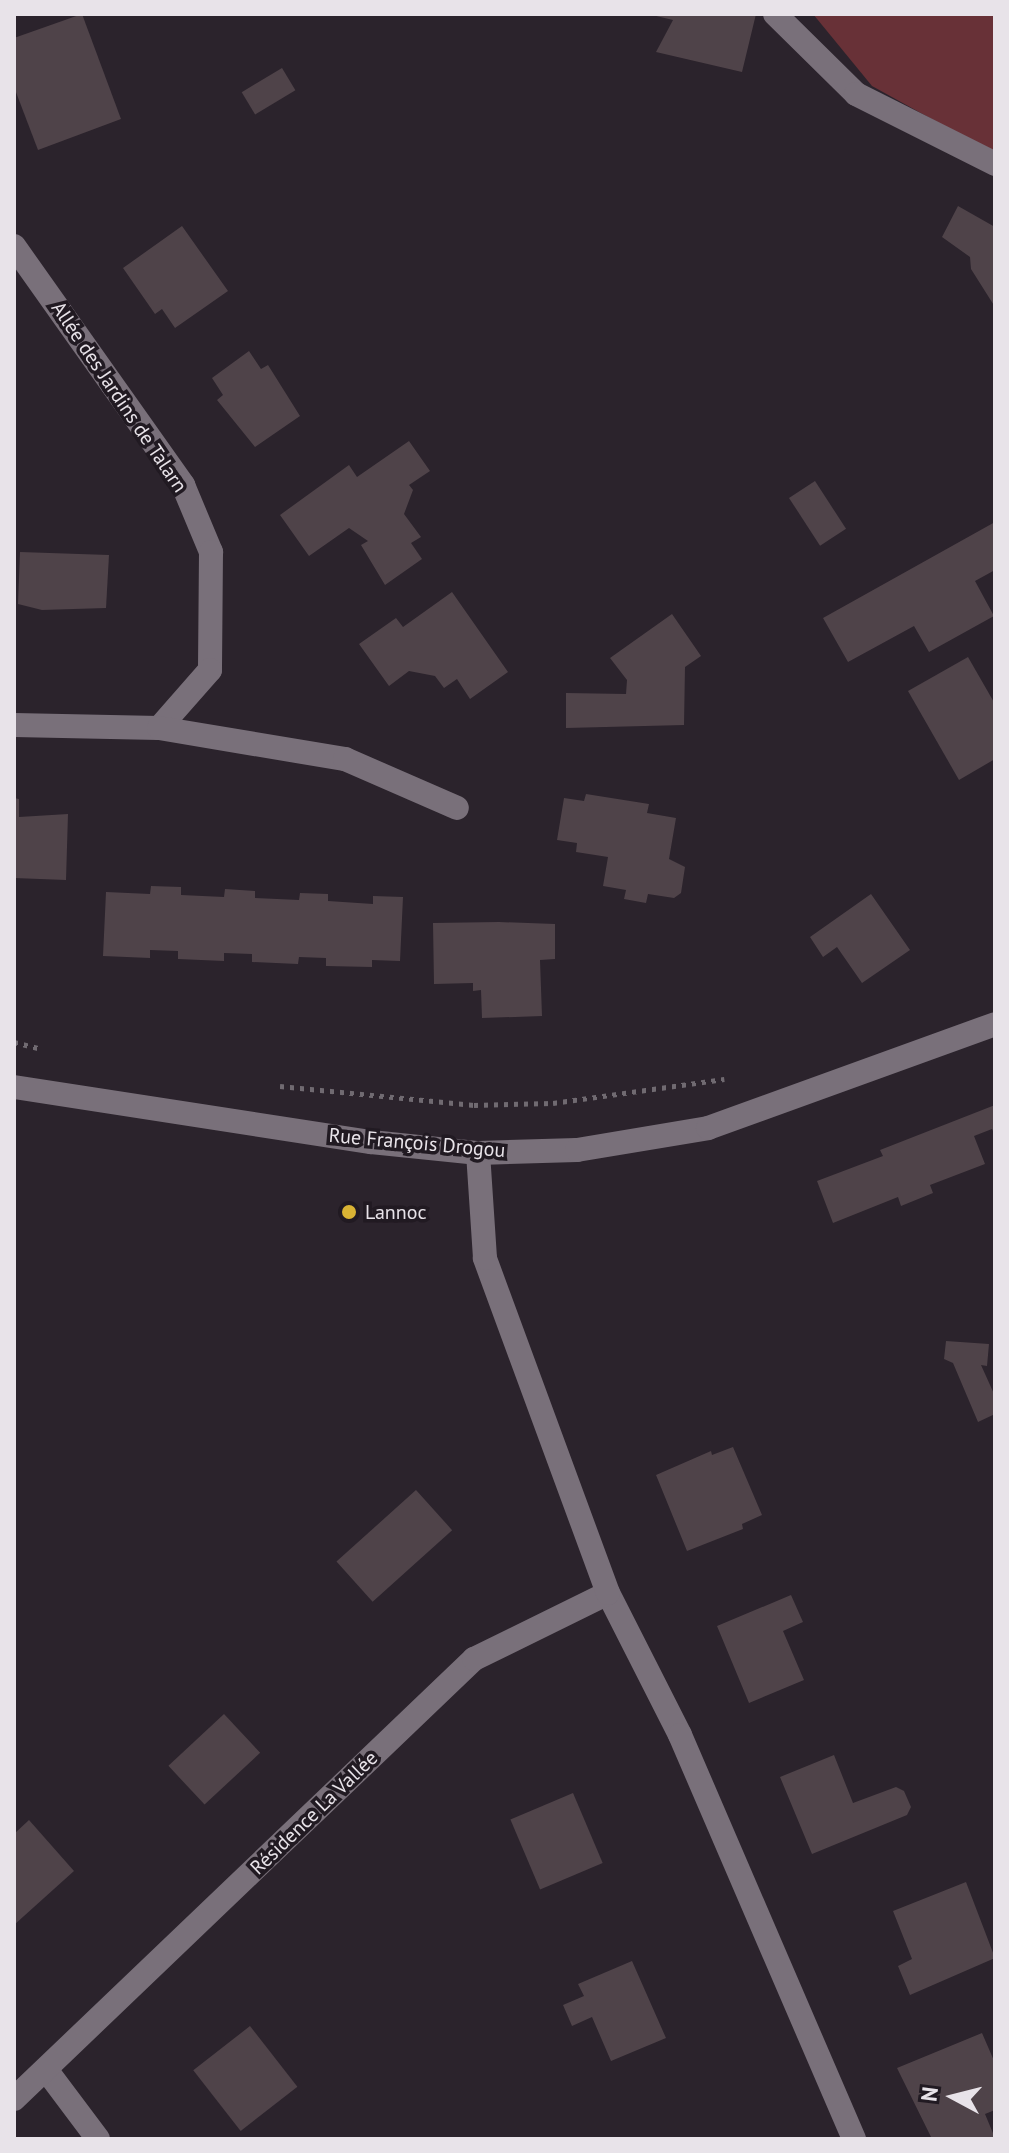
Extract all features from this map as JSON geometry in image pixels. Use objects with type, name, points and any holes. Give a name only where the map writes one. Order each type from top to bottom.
[{"type":"street","points":[[775,14],[856,94],[995,164]]},
{"type":"street","name":"Allée des Jardins de Talarn","points":[[14,246],[183,485],[211,552],[210,670],[159,728]]},
{"type":"street","points":[[14,725],[159,728],[345,759],[457,808]]},
{"type":"street","name":"Rue François Drogou","points":[[14,1087],[233,1124],[478,1153],[577,1150],[708,1128],[995,1024]]},
{"type":"street","points":[[478,1153],[485,1258],[608,1593],[680,1735],[854,2139]]},
{"type":"street","name":"Résidence La Vallée","points":[[14,2099],[47,2071],[474,1659],[608,1593]]},
{"type":"street","points":[[47,2071],[98,2139]]},
{"type":"path","points":[[14,1042],[56,1052]]},
{"type":"path","points":[[268,1084],[474,1105],[553,1103],[739,1076]]},
{"type":"shaded area","points":[[813,14],[995,14],[995,154],[872,86]]},
{"type":"building","points":[[82,14],[121,119],[38,150],[14,87],[14,38]]},
{"type":"building","points":[[648,14],[756,14],[742,72],[656,52],[673,20]]},
{"type":"building","points":[[282,68],[295,90],[255,114],[242,92]]},
{"type":"building","points":[[958,206],[995,227],[995,307],[971,269],[970,257],[942,237]]},
{"type":"building","points":[[182,226],[228,291],[175,328],[162,309],[155,314],[123,268]]},
{"type":"building","points":[[249,351],[261,369],[268,365],[300,416],[255,447],[217,400],[223,395],[212,378]]},
{"type":"building","points":[[409,441],[430,471],[409,485],[413,490],[404,514],[421,537],[411,543],[422,559],[385,585],[361,545],[368,541],[349,528],[309,556],[280,515],[349,465],[357,477]]},
{"type":"building","points":[[815,481],[846,529],[820,546],[789,498]]},
{"type":"building","points":[[995,522],[995,570],[975,581],[994,616],[929,652],[914,626],[848,662],[823,618]]},
{"type":"building","points":[[20,552],[109,555],[106,608],[42,610],[18,604]]},
{"type":"building","points":[[452,592],[508,672],[470,699],[457,679],[444,688],[435,676],[409,671],[389,686],[359,644],[396,618],[403,627]]},
{"type":"building","points":[[672,614],[701,656],[685,667],[684,725],[566,728],[566,693],[626,694],[627,680],[610,658]]},
{"type":"building","points":[[968,657],[995,704],[995,759],[959,780],[908,691]]},
{"type":"building","points":[[586,794],[649,804],[647,813],[676,818],[669,859],[685,867],[681,893],[674,898],[648,894],[646,903],[624,899],[626,890],[603,886],[608,857],[576,852],[577,843],[557,840],[564,798],[584,801]]},
{"type":"building","points":[[14,798],[19,799],[19,817],[68,814],[66,880],[14,878]]},
{"type":"building","points":[[151,886],[181,887],[181,895],[224,897],[225,889],[255,891],[255,898],[299,900],[300,893],[328,894],[328,901],[373,904],[373,896],[403,897],[400,961],[372,960],[372,967],[326,966],[326,958],[299,957],[298,964],[252,962],[252,954],[224,953],[224,961],[178,959],[178,951],[150,950],[150,958],[103,956],[106,892],[150,894]]},
{"type":"building","points":[[871,894],[910,950],[862,983],[837,947],[823,957],[810,937]]},
{"type":"building","points":[[433,923],[555,924],[555,959],[540,960],[542,1016],[482,1018],[481,990],[473,991],[473,983],[434,984]]},
{"type":"building","points":[[995,1105],[995,1135],[992,1129],[974,1136],[985,1164],[930,1185],[933,1193],[901,1206],[898,1197],[833,1223],[817,1181],[883,1156],[880,1150]]},
{"type":"building","points":[[946,1341],[989,1344],[987,1366],[981,1365],[995,1396],[995,1414],[978,1422],[953,1363],[944,1359]]},
{"type":"building","points":[[733,1447],[762,1515],[742,1524],[743,1529],[687,1551],[656,1475],[711,1451],[712,1455]]},
{"type":"building","points":[[416,1490],[452,1530],[373,1602],[336,1562]]},
{"type":"building","points":[[791,1595],[803,1622],[783,1631],[804,1680],[749,1703],[717,1626]]},
{"type":"building","points":[[224,1714],[260,1753],[205,1805],[168,1766]]},
{"type":"building","points":[[834,1755],[853,1803],[896,1787],[904,1791],[911,1807],[907,1815],[812,1854],[780,1777]]},
{"type":"building","points":[[573,1793],[603,1863],[540,1890],[510,1820]]},
{"type":"building","points":[[29,1820],[74,1871],[14,1925],[14,1834]]},
{"type":"building","points":[[966,1882],[995,1958],[910,1995],[898,1966],[912,1959],[893,1911]]},
{"type":"building","points":[[632,1961],[666,2038],[611,2061],[592,2017],[572,2026],[563,2005],[584,1996],[578,1984]]},
{"type":"building","points":[[250,2026],[297,2087],[241,2131],[193,2070]]},
{"type":"building","points":[[982,2033],[995,2063],[995,2110],[985,2114],[995,2138],[932,2139],[897,2068]]},
{"type":"place","name":"Lannoc","points":[[349,1212]]}]
